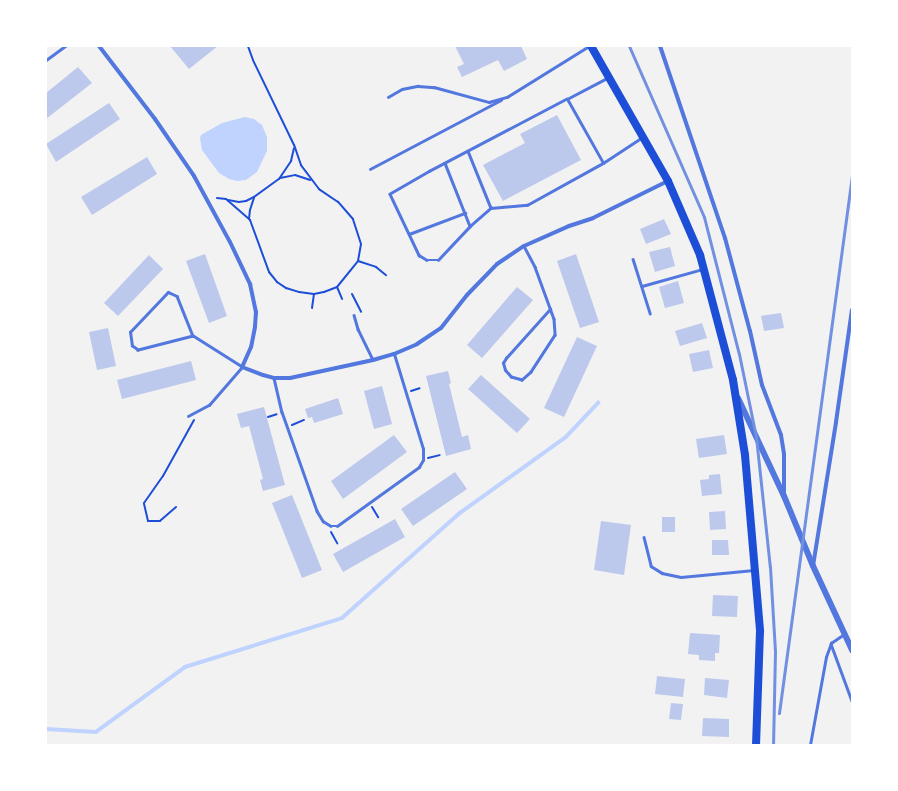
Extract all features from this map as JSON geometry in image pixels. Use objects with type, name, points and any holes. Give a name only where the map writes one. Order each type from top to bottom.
[{"type":"main road","points":[[590,46],[668,181],[700,255],[735,391],[745,455],[760,631],[756,745]]},
{"type":"street","points":[[99,46],[155,119],[194,176],[230,242],[250,284],[256,312],[251,347],[242,366],[252,372],[274,378],[290,378],[373,360],[394,354],[417,344],[440,328],[467,295],[497,264],[524,246],[569,226],[593,218],[668,181]]},
{"type":"street","points":[[660,46],[725,238],[750,331],[762,385],[781,435],[784,454],[784,496]]},
{"type":"street","points":[[813,566],[852,310]]},
{"type":"street","points":[[735,391],[784,496],[813,566],[852,650]]},
{"type":"lane","points":[[46,60],[65,46]]},
{"type":"lane","points":[[370,169],[507,97],[590,46]]},
{"type":"lane","points":[[609,77],[445,163],[390,194],[419,255],[433,261],[438,260],[470,226],[491,208],[527,204],[603,163],[643,137]]},
{"type":"lane","points":[[388,96],[402,89],[418,86],[434,87],[489,102],[507,97]]},
{"type":"lane","points":[[567,99],[603,163]]},
{"type":"lane","points":[[468,151],[491,208]]},
{"type":"lane","points":[[445,163],[470,226]]},
{"type":"lane","points":[[409,234],[465,213]]},
{"type":"lane","points":[[524,246],[535,267],[550,309],[556,327],[555,334],[531,372],[522,380],[511,377],[505,370],[503,363],[550,309]]},
{"type":"lane","points":[[633,259],[650,313]]},
{"type":"lane","points":[[642,286],[704,269]]},
{"type":"lane","points":[[188,416],[209,405],[242,366],[193,336],[177,296],[168,292],[130,332],[132,346],[138,350],[193,336]]},
{"type":"lane","points":[[354,315],[358,329],[373,360]]},
{"type":"lane","points":[[274,378],[282,412],[317,511],[323,521],[331,526],[337,526],[419,468],[423,460],[423,449],[394,354]]},
{"type":"lane","points":[[644,537],[652,566],[662,573],[681,577],[755,570]]},
{"type":"lane","points":[[810,745],[817,696],[831,643],[845,634]]},
{"type":"lane","points":[[831,643],[852,701]]},
{"type":"path","points":[[248,46],[253,60],[294,145],[301,165],[319,189],[338,202],[353,219],[361,244],[358,261],[337,286],[324,292],[314,294],[286,288],[277,282],[269,272],[250,220],[250,210],[254,197]]},
{"type":"path","points":[[279,179],[291,161],[294,145]]},
{"type":"path","points":[[217,198],[240,202],[254,197],[279,179],[295,174],[311,180]]},
{"type":"path","points":[[226,199],[250,220]]},
{"type":"path","points":[[358,261],[376,267],[386,275]]},
{"type":"path","points":[[337,286],[342,299]]},
{"type":"path","points":[[312,308],[314,294]]},
{"type":"path","points":[[352,294],[361,312]]},
{"type":"path","points":[[176,507],[160,521],[148,521],[144,503],[163,476],[200,410]]},
{"type":"path","points":[[287,426],[304,420]]},
{"type":"path","points":[[423,460],[440,455]]},
{"type":"path","points":[[369,502],[378,517]]},
{"type":"path","points":[[331,526],[332,533],[337,543]]},
{"type":"water","points":[[245,117],[254,119],[262,125],[267,137],[267,151],[257,172],[246,180],[237,181],[229,179],[219,173],[202,150],[200,138],[201,135],[222,123]]},
{"type":"building","points":[[170,46],[218,46],[189,69]]},
{"type":"building","points":[[455,46],[521,46],[527,59],[504,71],[498,60],[462,77],[457,67],[464,64]]},
{"type":"building","points":[[78,67],[92,83],[46,119],[46,93]]},
{"type":"building","points":[[109,103],[120,119],[56,162],[46,144]]},
{"type":"building","points":[[557,115],[581,160],[503,201],[483,165],[525,143],[520,134]]},
{"type":"building","points":[[147,157],[157,174],[92,215],[81,197]]},
{"type":"building","points":[[664,219],[671,234],[646,244],[640,229]]},
{"type":"building","points":[[670,247],[675,266],[655,272],[649,252]]},
{"type":"building","points":[[205,254],[227,316],[209,323],[186,261]]},
{"type":"building","points":[[576,254],[599,322],[580,328],[557,261]]},
{"type":"building","points":[[149,255],[163,269],[118,316],[104,303]]},
{"type":"building","points":[[678,281],[684,303],[665,308],[659,287]]},
{"type":"building","points":[[517,287],[533,300],[482,358],[467,345]]},
{"type":"building","points":[[781,313],[784,328],[764,331],[761,316]]},
{"type":"building","points":[[702,323],[707,338],[680,346],[675,331]]},
{"type":"building","points":[[108,328],[116,366],[97,370],[89,332]]},
{"type":"building","points":[[577,337],[597,346],[564,417],[544,408]]},
{"type":"building","points":[[709,350],[713,368],[693,372],[689,354]]},
{"type":"building","points":[[191,361],[196,380],[122,399],[117,380]]},
{"type":"building","points":[[448,371],[451,383],[449,384],[462,437],[468,435],[471,449],[446,456],[426,376]]},
{"type":"building","points":[[481,375],[530,419],[517,433],[468,389]]},
{"type":"building","points":[[382,386],[392,424],[374,429],[364,391]]},
{"type":"building","points":[[338,398],[343,414],[314,423],[312,417],[308,418],[305,409]]},
{"type":"building","points":[[264,407],[285,485],[263,491],[260,480],[263,479],[249,426],[241,428],[237,414]]},
{"type":"building","points":[[394,435],[407,452],[343,499],[331,481]]},
{"type":"building","points":[[724,435],[727,454],[699,458],[696,439]]},
{"type":"building","points":[[455,472],[467,489],[413,526],[401,509]]},
{"type":"building","points":[[720,474],[722,494],[702,496],[700,480],[709,479],[709,475]]},
{"type":"building","points":[[292,495],[322,570],[302,578],[272,503]]},
{"type":"building","points":[[725,511],[726,529],[710,530],[709,512]]},
{"type":"building","points":[[662,517],[675,517],[675,532],[662,532]]},
{"type":"building","points":[[395,519],[405,537],[343,572],[333,554]]},
{"type":"building","points":[[601,521],[631,525],[624,575],[594,570]]},
{"type":"building","points":[[712,540],[728,540],[729,555],[712,555]]},
{"type":"building","points":[[713,595],[738,596],[737,617],[712,616]]},
{"type":"building","points":[[690,633],[720,635],[719,653],[715,653],[715,661],[699,660],[699,655],[688,654]]},
{"type":"building","points":[[657,676],[685,679],[683,697],[655,694]]},
{"type":"building","points":[[705,678],[729,680],[727,698],[704,695]]},
{"type":"building","points":[[671,703],[683,704],[681,720],[669,719]]},
{"type":"building","points":[[703,718],[729,719],[729,737],[702,736]]},
{"type":"waterway","points":[[46,729],[96,732],[185,667],[342,618],[460,513],[566,437],[598,403]]},
{"type":"railway","points":[[629,46],[704,217],[739,354],[756,437],[770,567],[775,651],[773,745]]},
{"type":"railway","points":[[779,713],[852,175]]}]
